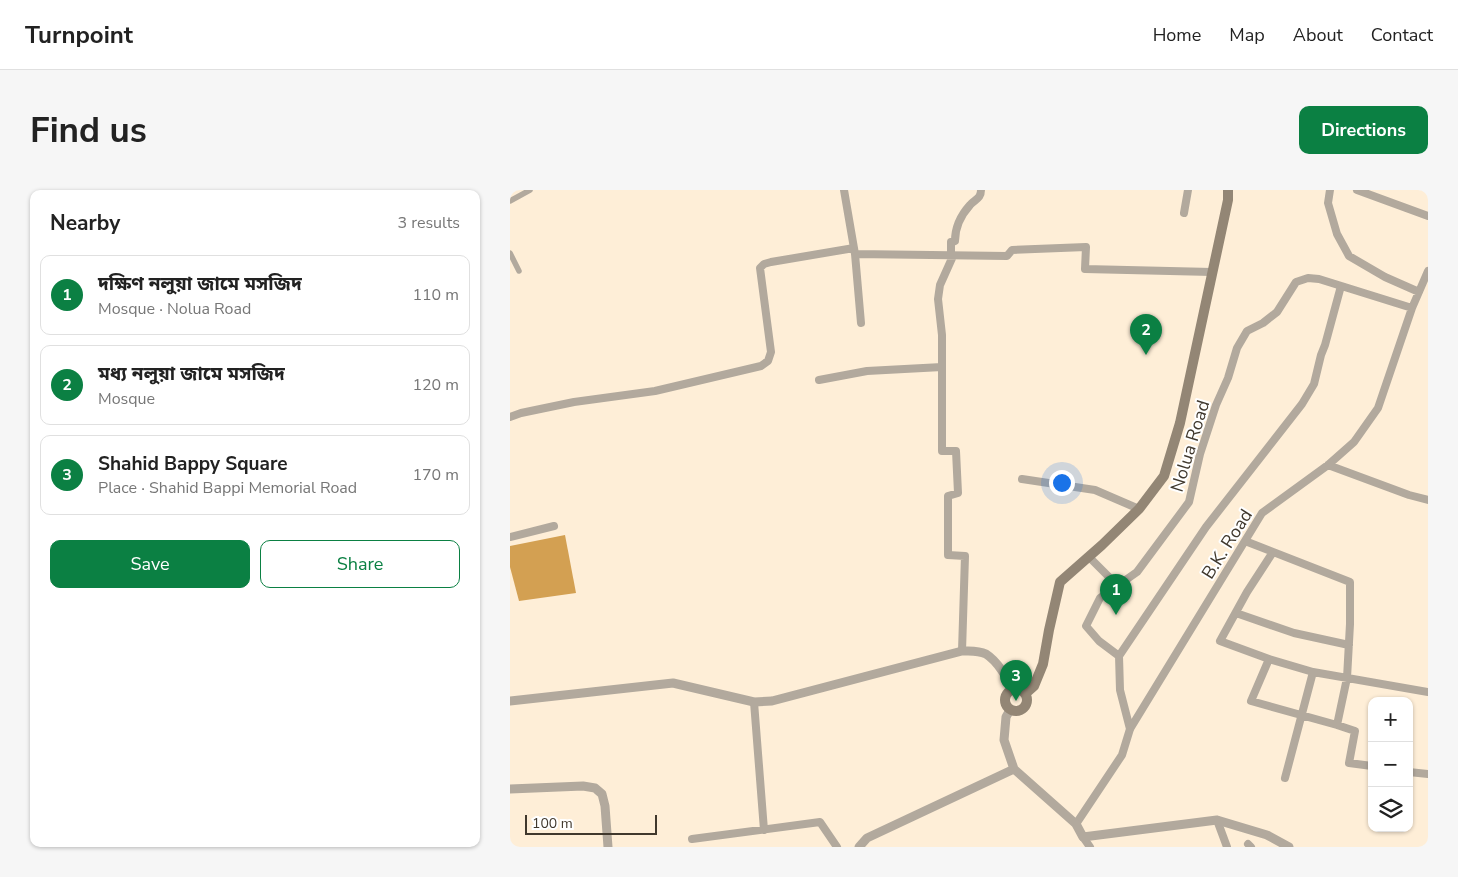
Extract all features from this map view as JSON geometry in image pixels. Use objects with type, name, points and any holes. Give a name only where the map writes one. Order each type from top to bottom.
[{"type":"main road","points":[[1025,694],[1034,686],[1043,664],[1060,582],[1139,509],[1164,476],[1180,422],[1228,200],[1228,190]]},
{"type":"main road","points":[[1012,690],[1019,690],[1025,694],[1027,701],[1024,708],[1018,711],[1010,710],[1006,704],[1005,698],[1012,690]]},
{"type":"street","points":[[510,201],[530,190]]},
{"type":"street","points":[[844,190],[854,251],[861,323]]},
{"type":"street","points":[[962,651],[965,556],[948,554],[948,496],[958,493],[956,451],[942,451],[942,335],[938,300],[940,285],[952,256],[951,242],[955,241],[957,227],[971,204],[978,199],[981,190]]},
{"type":"street","points":[[1184,213],[1188,190]]},
{"type":"street","points":[[1330,190],[1328,203],[1337,234],[1349,256],[1385,277],[1419,292]]},
{"type":"street","points":[[1358,190],[1428,216]]},
{"type":"street","points":[[510,417],[574,402],[655,391],[761,366],[768,361],[771,352],[760,268],[764,264],[771,262],[854,251],[952,256],[1007,256],[1012,250],[1086,247],[1085,269],[1212,272]]},
{"type":"street","points":[[510,253],[519,271]]},
{"type":"street","name":"B.K. Road","points":[[1076,824],[1122,755],[1130,729],[1262,513],[1328,465],[1354,442],[1378,408],[1412,308],[1428,271]]},
{"type":"street","name":"Nolua Road","points":[[1119,656],[1099,641],[1086,626],[1100,598],[1137,572],[1189,502],[1200,454],[1216,405],[1246,331],[1263,323],[1277,312],[1296,282],[1308,278],[1341,286]]},
{"type":"street","points":[[1130,729],[1120,690],[1119,656],[1206,527],[1302,404],[1314,384],[1341,286],[1412,308]]},
{"type":"street","points":[[819,380],[867,371],[942,367]]},
{"type":"street","points":[[1328,465],[1409,495],[1428,500]]},
{"type":"street","points":[[1022,479],[1095,490],[1139,509]]},
{"type":"street","points":[[510,537],[554,526]]},
{"type":"street","points":[[1246,541],[1350,582],[1347,678],[1337,725]]},
{"type":"street","points":[[1273,552],[1246,592],[1220,641],[1313,672],[1428,692]]},
{"type":"street","points":[[1089,557],[1118,586]]},
{"type":"street","points":[[1236,613],[1294,633],[1349,645]]},
{"type":"street","points":[[510,701],[673,683],[754,702],[772,701],[962,651],[986,654],[1008,680],[1012,690]]},
{"type":"street","points":[[1270,659],[1251,701],[1355,731],[1349,763],[1368,765]]},
{"type":"street","points":[[1285,778],[1300,715],[1313,672]]},
{"type":"street","points":[[754,702],[764,830]]},
{"type":"street","points":[[1010,710],[1006,717],[1004,740],[1014,769],[1076,824],[1090,847]]},
{"type":"street","points":[[860,847],[867,838],[1014,769]]},
{"type":"street","points":[[1413,772],[1428,774]]},
{"type":"street","points":[[510,789],[583,786],[595,788],[602,794],[605,806],[608,847]]},
{"type":"street","points":[[1083,836],[1217,820],[1267,835],[1289,847]]},
{"type":"street","points":[[1217,820],[1227,847]]},
{"type":"street","points":[[692,839],[820,822],[837,847]]},
{"type":"shaded area","points":[[565,535],[576,593],[519,601],[510,567],[510,546]]},
{"type":"place","name":"মধ্য নলুয়া জামে মসজিদ","points":[[1146,355]]},
{"type":"place","name":"দক্ষিণ নলুয়া জামে মসজিদ","points":[[1116,615]]},
{"type":"place","name":"Shahid Bappy Square","points":[[1016,701]]}]
